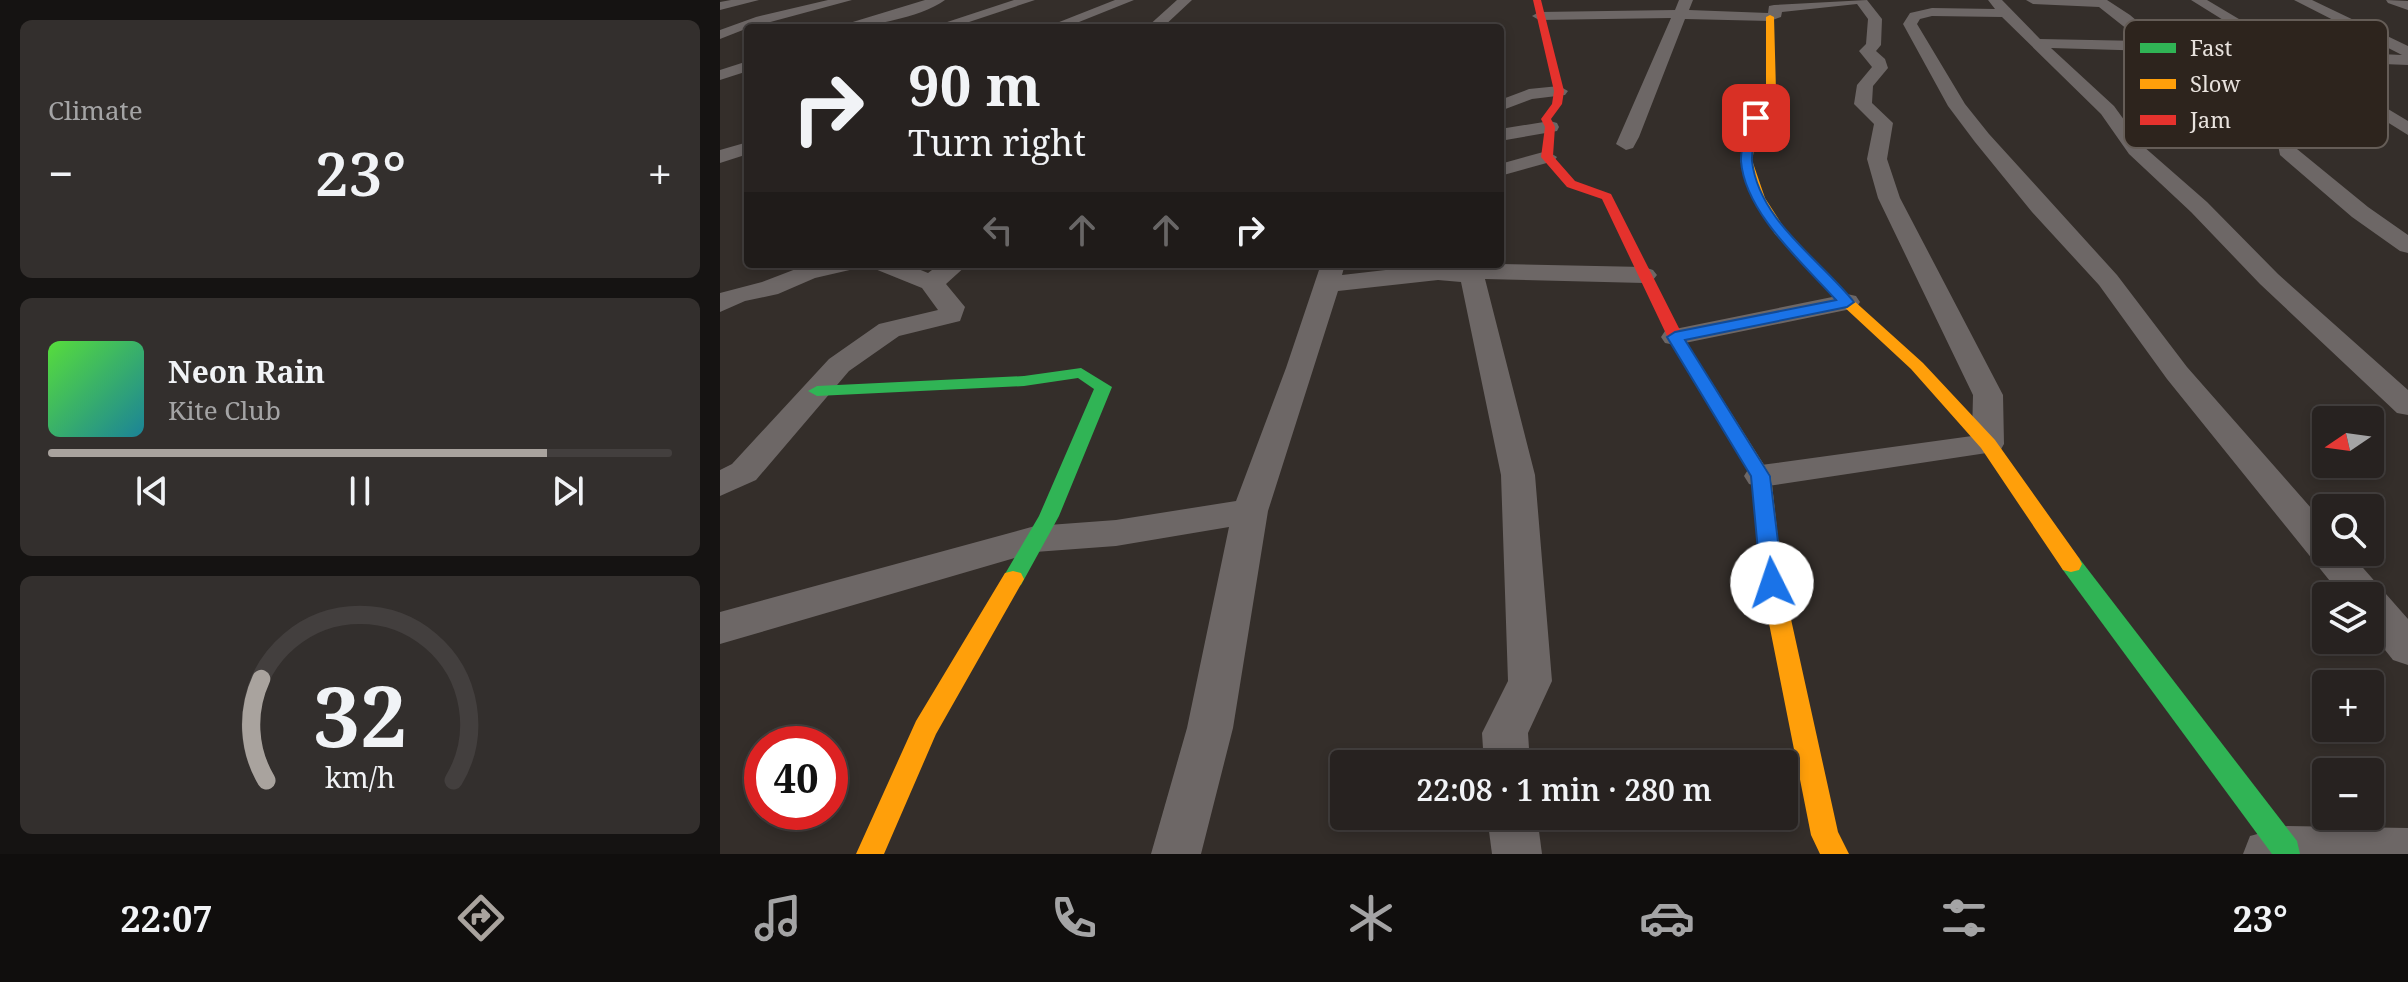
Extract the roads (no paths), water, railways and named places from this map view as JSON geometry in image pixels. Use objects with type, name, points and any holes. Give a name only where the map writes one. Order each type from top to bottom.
[{"type":"street","points":[[720,6],[752,0]]},
{"type":"street","points":[[859,24],[938,0]]},
{"type":"street","points":[[948,24],[1028,0]]},
{"type":"street","points":[[1062,24],[1127,0]]},
{"type":"street","points":[[1158,24],[1185,0]]},
{"type":"street","points":[[1574,15],[1586,8],[1590,0]]},
{"type":"street","points":[[1835,854],[1825,835],[1772,583],[1761,476],[1675,337],[1607,197],[1571,184],[1547,157],[1550,127],[1546,119],[1557,104],[1559,91],[1538,8],[1574,15],[1683,8],[1770,17],[1776,14],[1774,9],[1860,0],[1875,19],[1873,45],[1867,51],[1877,59],[1880,68],[1865,85],[1863,104],[1884,123],[1877,159],[1889,198],[1988,395],[1988,444]]},
{"type":"street","points":[[2033,0],[2100,2],[2127,20]]},
{"type":"street","points":[[2198,0],[2230,20]]},
{"type":"street","points":[[2301,0],[2342,20]]},
{"type":"street","points":[[2393,0],[2408,6]]},
{"type":"street","points":[[720,19],[778,16],[848,3],[902,10]]},
{"type":"street","points":[[2124,133],[2108,110],[2000,6],[1932,12],[1915,16],[1910,24],[1957,106],[1982,138],[2040,207],[2108,280],[2177,373],[2312,533]]},
{"type":"street","points":[[1626,144],[1642,113],[1648,91],[1683,8]]},
{"type":"street","points":[[754,24],[778,16]]},
{"type":"street","points":[[1770,17],[1771,91],[1756,118],[1746,160],[1759,198],[1780,231],[1847,302],[1917,366],[1988,444],[2277,852],[2408,853]]},
{"type":"street","points":[[882,19],[951,23]]},
{"type":"street","points":[[720,35],[744,27]]},
{"type":"street","points":[[2388,42],[2408,52]]},
{"type":"street","points":[[2036,43],[2124,45]]},
{"type":"street","points":[[2388,59],[2408,60]]},
{"type":"street","points":[[720,75],[744,67]]},
{"type":"street","points":[[1504,93],[1559,91]]},
{"type":"street","points":[[1504,104],[1529,94]]},
{"type":"street","points":[[2388,117],[2408,129]]},
{"type":"street","points":[[1504,134],[1550,127]]},
{"type":"street","points":[[2135,148],[2199,207],[2269,279],[2408,406]]},
{"type":"street","points":[[2287,148],[2351,205],[2408,246]]},
{"type":"street","points":[[720,158],[744,149]]},
{"type":"street","points":[[1504,169],[1547,157]]},
{"type":"street","points":[[720,158],[744,166]]},
{"type":"street","points":[[720,304],[737,295],[769,289],[807,272],[826,268]]},
{"type":"street","points":[[720,485],[744,472],[839,365],[889,330],[950,315],[952,307],[931,283],[894,268]]},
{"type":"street","points":[[931,283],[951,268]]},
{"type":"street","points":[[1176,854],[1210,728],[1250,511],[1331,274],[1438,272],[1472,276],[1483,270],[1526,274],[1644,275]]},
{"type":"street","points":[[1472,276],[1518,475],[1530,681],[1505,733],[1506,750]]},
{"type":"street","points":[[1675,337],[1847,302]]},
{"type":"street","points":[[817,391],[973,385],[1081,373],[1103,387],[1049,516],[925,729],[870,854]]},
{"type":"street","points":[[1761,476],[1988,444]]},
{"type":"street","points":[[720,628],[1035,539],[1116,533],[1250,511]]},
{"type":"street","points":[[2340,566],[2353,582]]},
{"type":"street","points":[[2384,620],[2408,648]]},
{"type":"street","points":[[1514,830],[1517,854]]}]
